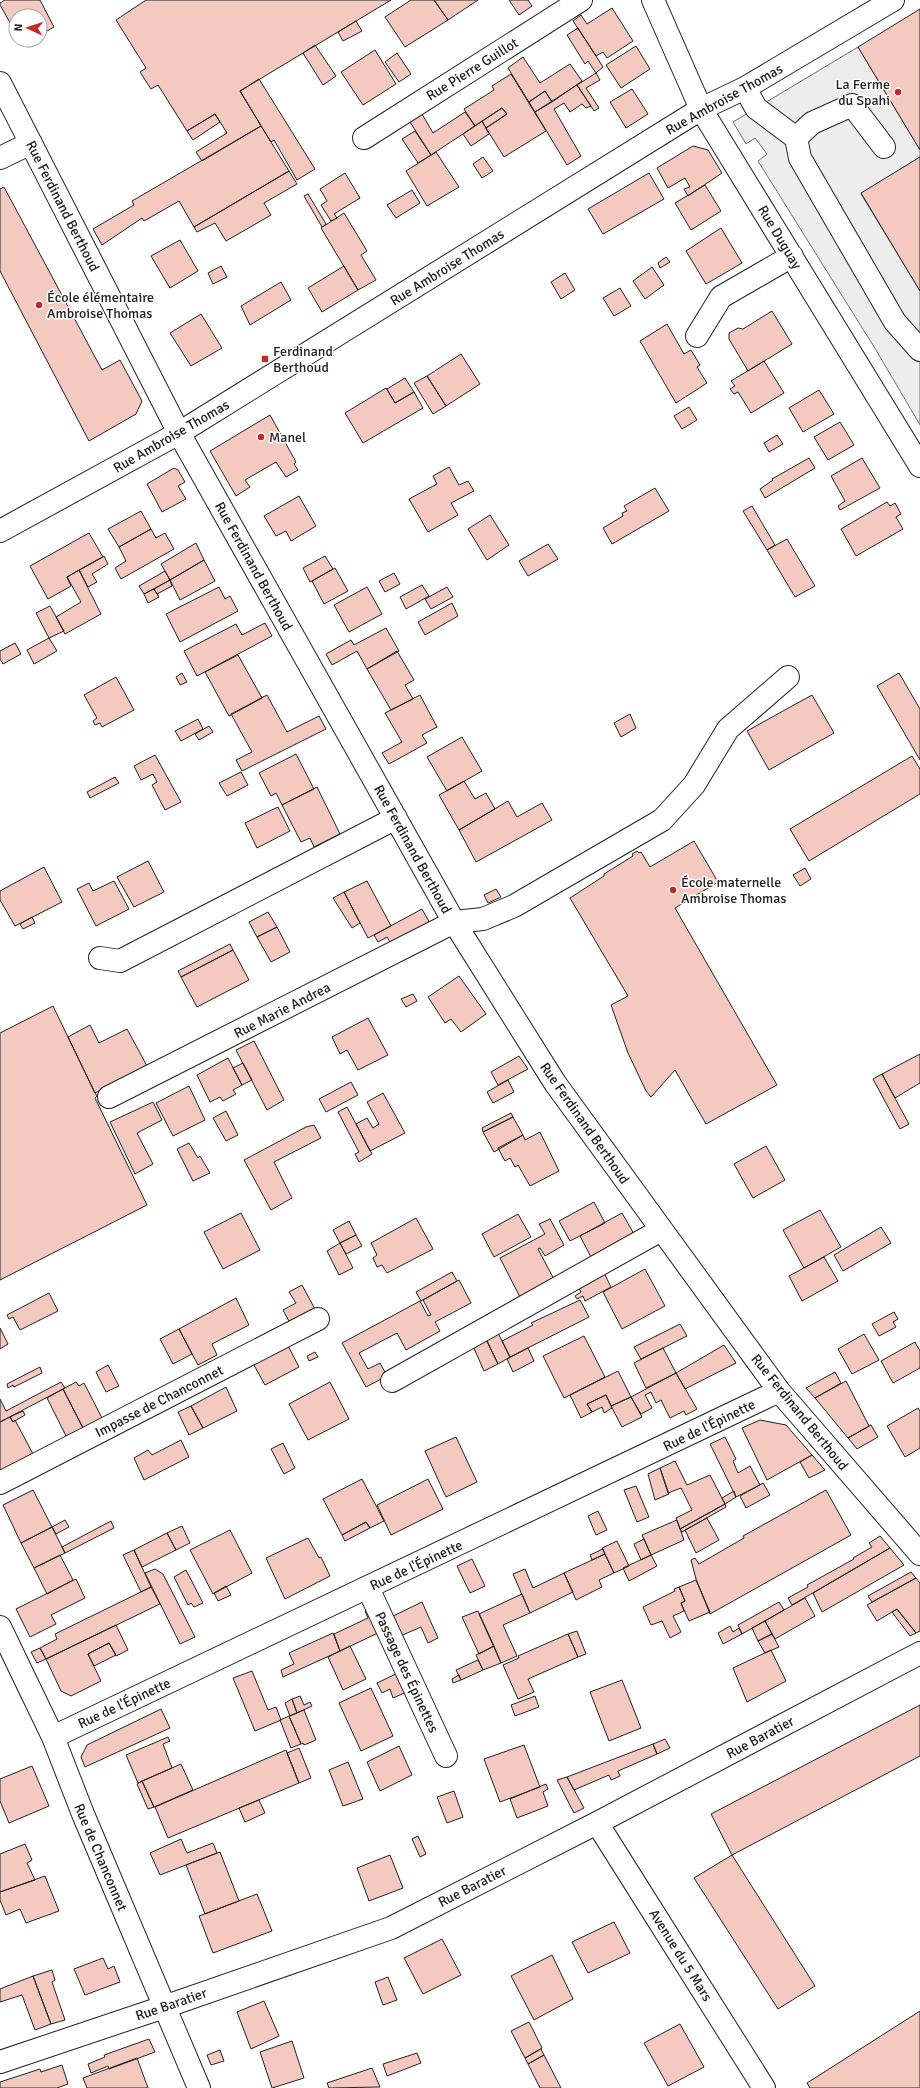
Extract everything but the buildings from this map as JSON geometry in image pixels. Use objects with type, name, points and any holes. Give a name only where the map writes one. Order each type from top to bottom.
[{"type":"street","name":"Rue Pierre Guillot","points":[[364,138],[581,0]]},
{"type":"street","name":"Rue Duguay","points":[[653,0],[702,109],[920,466]]},
{"type":"street","name":"Rue Ambroise Thomas","points":[[0,531],[179,433],[702,109],[745,88],[893,0]]},
{"type":"street","name":"Rue Ferdinand Berthoud","points":[[0,83],[179,433],[454,922],[555,1083],[779,1391],[920,1554]]},
{"type":"street","points":[[745,88],[756,108],[796,138],[800,158],[891,315],[920,350]]},
{"type":"street","points":[[796,138],[812,123],[852,105],[884,147]]},
{"type":"street","points":[[0,158],[31,143]]},
{"type":"street","points":[[697,336],[721,297],[792,256]]},
{"type":"street","points":[[454,922],[484,919],[514,906],[662,820],[694,785],[728,729],[788,678]]},
{"type":"street","points":[[100,958],[120,961],[396,818]]},
{"type":"street","name":"Rue Marie Andrea","points":[[109,1097],[454,922]]},
{"type":"street","points":[[392,1381],[661,1230]]},
{"type":"street","name":"Impasse de Chanconnet","points":[[0,1483],[318,1319]]},
{"type":"street","name":"Rue de l'Épinette","points":[[53,1737],[779,1391]]},
{"type":"street","name":"Passage des Épinettes","points":[[368,1588],[446,1756]]},
{"type":"street","name":"Rue de Chanconnet","points":[[0,1627],[53,1737],[83,1814],[199,2088]]},
{"type":"street","name":"Rue Baratier","points":[[0,2062],[391,1928],[597,1823],[920,1653]]},
{"type":"street","name":"Avenue du 5 Mars","points":[[597,1823],[764,2088]]},
{"type":"shaded area","points":[[858,47],[920,150],[920,157],[861,194],[920,291],[920,425],[876,350],[758,161],[767,154],[755,138],[746,144],[733,122]]},
{"type":"place","name":"La Ferme du Spahi","points":[[898,92]]},
{"type":"place","name":"École élémentaire Ambroise Thomas","points":[[39,305]]},
{"type":"place","name":"Ferdinand Berthoud","points":[[265,359]]},
{"type":"place","name":"Manel","points":[[261,437]]},
{"type":"place","name":"École maternelle Ambroise Thomas","points":[[673,890]]}]
